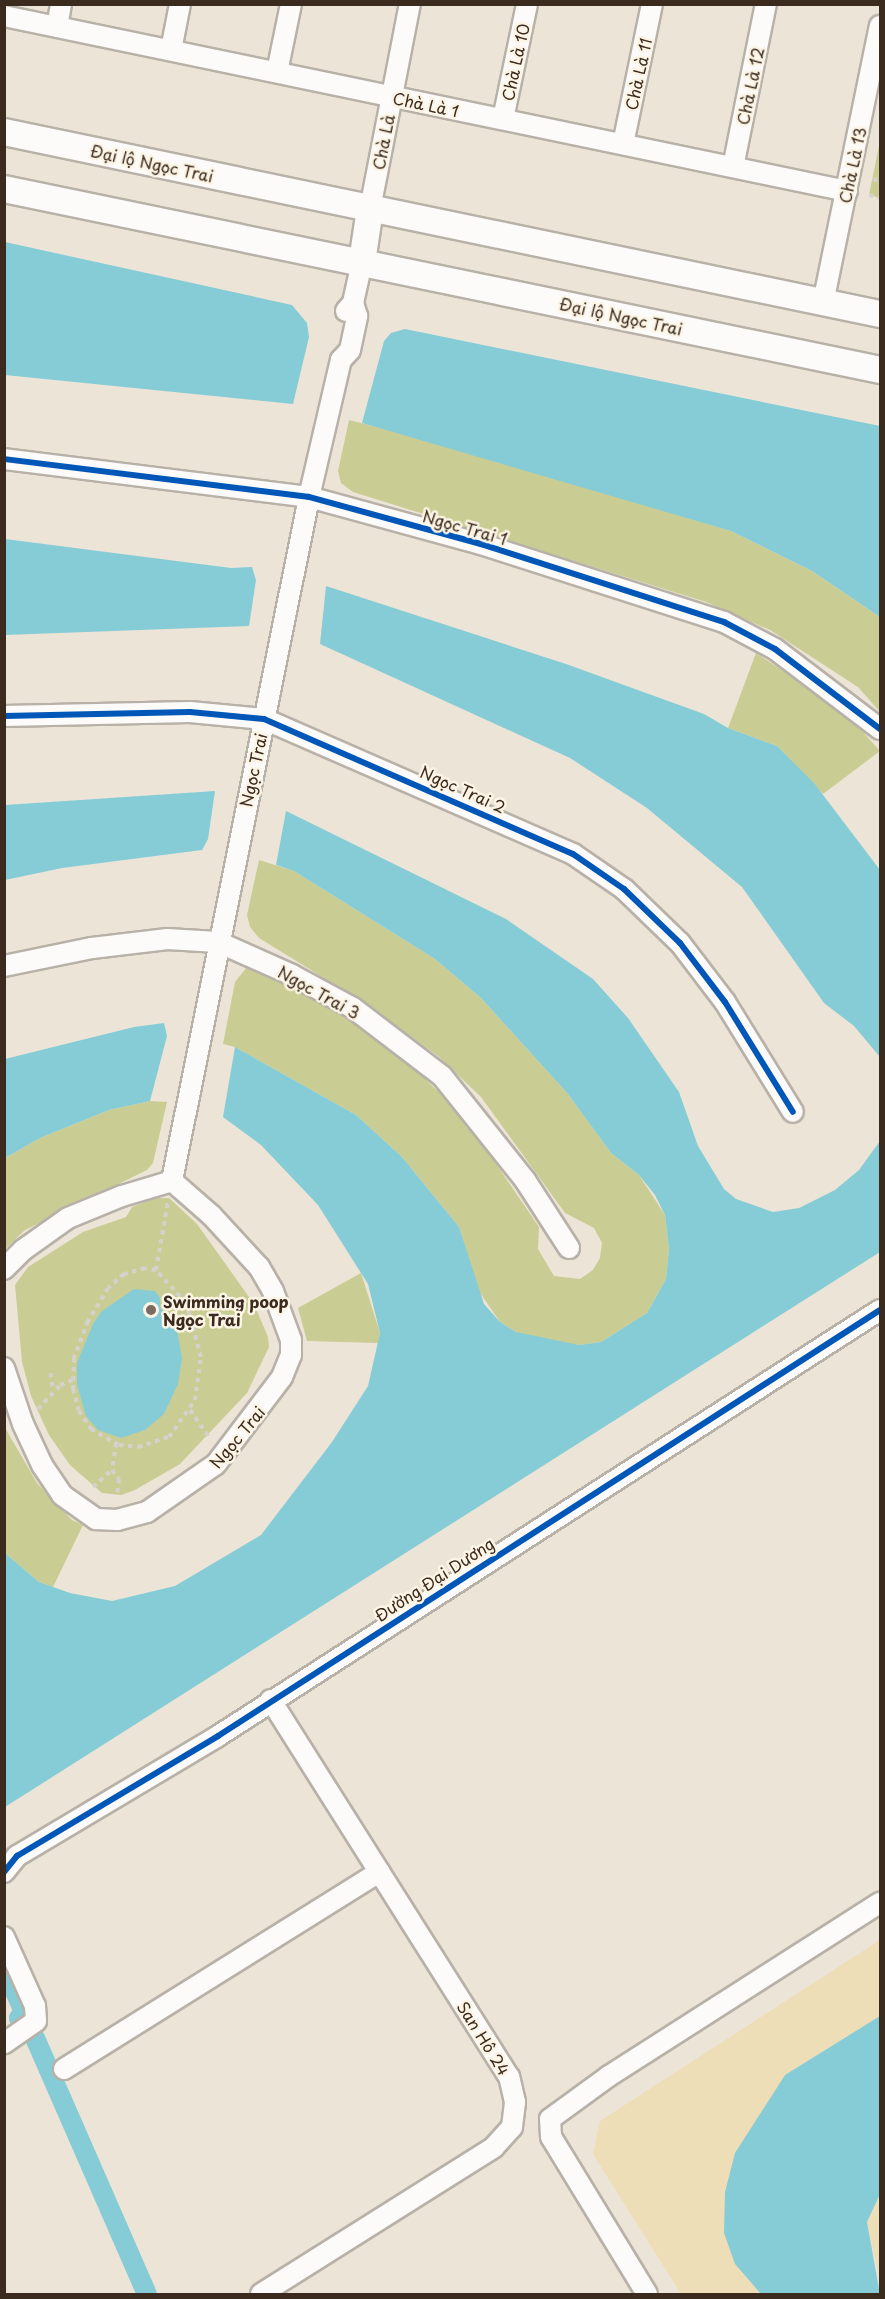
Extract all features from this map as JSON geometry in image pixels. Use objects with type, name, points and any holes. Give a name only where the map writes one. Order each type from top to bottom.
[{"type":"main road","name":"Đại lộ Ngọc Trai","points":[[4,132],[880,314]]},
{"type":"main road","name":"Đại lộ Ngọc Trai","points":[[4,189],[880,370]]},
{"type":"main road","points":[[362,262],[370,209]]},
{"type":"street","points":[[57,27],[61,4]]},
{"type":"street","points":[[171,50],[180,4]]},
{"type":"street","points":[[277,72],[291,4]]},
{"type":"street","name":"Chà Là","points":[[370,209],[410,4]]},
{"type":"street","name":"Chà Là 10","points":[[503,119],[527,4]]},
{"type":"street","name":"Chà Là 11","points":[[623,144],[652,4]]},
{"type":"street","name":"Chà Là 12","points":[[733,167],[766,4]]},
{"type":"street","name":"Chà Là 1","points":[[4,16],[847,191]]},
{"type":"street","name":"Chà Là 13","points":[[824,303],[880,26]]},
{"type":"street","name":"Ngọc Trai","points":[[4,1368],[22,1424],[42,1465],[62,1495],[96,1519],[117,1520],[147,1512],[216,1464],[282,1377],[291,1355],[291,1340],[273,1291],[259,1267],[211,1215],[171,1189],[218,942],[309,497],[341,360],[350,350],[357,316],[353,303],[362,262]]},
{"type":"street","name":"Ngọc Trai 1","points":[[4,459],[309,497],[481,544],[724,622],[775,649],[880,729]]},
{"type":"street","name":"Ngọc Trai 2","points":[[4,716],[190,712],[264,719],[573,854],[624,889],[680,943],[726,1002],[793,1112]]},
{"type":"street","name":"Ngọc Trai 3","points":[[4,966],[93,948],[166,939],[218,942],[292,975],[353,1008],[442,1076],[525,1180],[569,1248]]},
{"type":"street","points":[[4,1269],[22,1250],[68,1218],[122,1196],[171,1189]]},
{"type":"street","name":"Đường Đại Dương","points":[[4,1872],[17,1856],[218,1736],[880,1310]]},
{"type":"street","name":"San Hô 24","points":[[261,2295],[494,2147],[512,2127],[515,2102],[509,2077],[271,1700]]},
{"type":"street","points":[[64,2069],[153,2005],[282,1924],[379,1872]]},
{"type":"street","points":[[647,2295],[550,2137],[550,2119],[609,2076],[880,1903]]},
{"type":"street","points":[[4,1937],[35,2006],[36,2021],[4,2043]]},
{"type":"path","points":[[873,180],[880,178]]},
{"type":"path","points":[[869,195],[880,198]]},
{"type":"path","points":[[156,1270],[171,1189]]},
{"type":"path","points":[[145,1268],[156,1270],[186,1302],[201,1357],[190,1410],[169,1437],[138,1447],[116,1443],[92,1429],[80,1411],[73,1380],[74,1358],[84,1330],[108,1288],[124,1274],[145,1268]]},
{"type":"path","points":[[51,1373],[53,1391]]},
{"type":"path","points":[[37,1409],[53,1391],[73,1380]]},
{"type":"path","points":[[190,1410],[208,1436]]},
{"type":"path","points":[[93,1487],[112,1470],[116,1443]]},
{"type":"path","points":[[112,1470],[119,1479],[117,1495]]},
{"type":"green space","points":[[880,141],[880,198],[869,195]]},
{"type":"green space","points":[[349,420],[447,445],[731,531],[812,571],[880,617],[880,712],[858,687],[770,630],[706,602],[353,492],[341,483],[338,471]]},
{"type":"green space","points":[[756,653],[846,713],[880,751],[823,794],[777,746],[728,728]]},
{"type":"green space","points":[[259,860],[294,871],[435,959],[481,998],[568,1094],[611,1153],[639,1175],[665,1215],[669,1249],[666,1279],[647,1313],[601,1342],[579,1345],[547,1341],[516,1332],[500,1322],[478,1290],[459,1227],[402,1157],[356,1115],[235,1047],[223,1044],[235,982],[247,967],[257,965],[350,1021],[416,1070],[464,1117],[539,1227],[538,1249],[554,1276],[580,1279],[593,1270],[600,1258],[602,1243],[594,1228],[565,1213],[481,1097],[438,1056],[363,1002],[259,938],[250,927],[247,915]]},
{"type":"green space","points":[[150,1101],[167,1102],[153,1163],[147,1170],[25,1230],[5,1249],[5,1158],[40,1138],[109,1110]]},
{"type":"green space","points":[[155,1198],[169,1198],[197,1224],[254,1304],[268,1337],[269,1347],[247,1393],[180,1464],[135,1490],[121,1495],[102,1493],[70,1465],[49,1435],[31,1396],[22,1362],[15,1285],[28,1267],[83,1232],[126,1217],[132,1207]]},
{"type":"green space","points":[[361,1273],[380,1333],[378,1343],[307,1341],[298,1308]]},
{"type":"green space","points":[[4,1426],[37,1483],[72,1520],[83,1525],[53,1587],[39,1582],[5,1553]]},
{"type":"sand","points":[[880,1940],[880,2016],[785,2075],[762,2112],[735,2264],[761,2294],[681,2294],[593,2154],[600,2121]]},
{"type":"sand","points":[[880,2194],[880,2282],[867,2222]]},
{"type":"water","points":[[5,242],[292,305],[307,323],[309,337],[293,404],[5,375]]},
{"type":"water","points":[[405,329],[880,426],[880,617],[812,571],[731,531],[362,423],[384,341],[391,333]]},
{"type":"water","points":[[5,539],[231,568],[252,567],[256,580],[249,626],[5,635]]},
{"type":"water","points":[[326,586],[566,664],[704,714],[728,728],[777,746],[814,783],[880,870],[880,1057],[854,1026],[824,1003],[742,887],[647,808],[570,758],[320,644]]},
{"type":"water","points":[[215,791],[208,839],[202,850],[62,868],[5,880],[5,805]]},
{"type":"water","points":[[286,811],[506,919],[593,979],[628,1018],[679,1092],[698,1146],[724,1189],[736,1199],[773,1212],[799,1208],[835,1190],[859,1170],[880,1141],[880,1252],[5,1807],[5,1553],[39,1582],[70,1593],[112,1601],[175,1586],[261,1535],[332,1442],[368,1386],[380,1333],[368,1284],[318,1205],[261,1145],[223,1117],[235,1047],[356,1115],[402,1157],[459,1227],[484,1304],[500,1322],[516,1332],[579,1345],[601,1342],[647,1313],[666,1279],[669,1249],[665,1215],[655,1195],[639,1175],[611,1153],[568,1094],[481,998],[435,959],[294,871],[276,865]]},
{"type":"water","points":[[164,1023],[167,1036],[150,1101],[109,1110],[40,1138],[5,1158],[5,1059],[134,1027]]},
{"type":"water","points":[[134,1289],[155,1291],[160,1298],[160,1307],[177,1330],[182,1358],[178,1384],[164,1414],[145,1430],[121,1438],[98,1430],[86,1416],[77,1385],[77,1363],[93,1324],[102,1311]]},
{"type":"water","points":[[880,2016],[880,2194],[867,2222],[880,2294],[761,2294],[735,2264],[724,2233],[725,2192],[735,2153],[785,2075]]},
{"type":"waterway","points":[[4,1967],[24,2012],[19,2018]]},
{"type":"waterway","points":[[35,2038],[147,2294]]},
{"type":"cycle path","points":[[4,459],[309,497],[481,544],[724,622],[775,649],[880,729]]},
{"type":"cycle path","points":[[4,716],[190,712],[264,719],[573,854],[624,889],[680,943],[725,1002],[793,1112]]},
{"type":"cycle path","points":[[4,1872],[17,1856],[218,1736],[880,1310]]},
{"type":"place","name":"Swimming poop Ngọc Trai","points":[[151,1310]]}]
